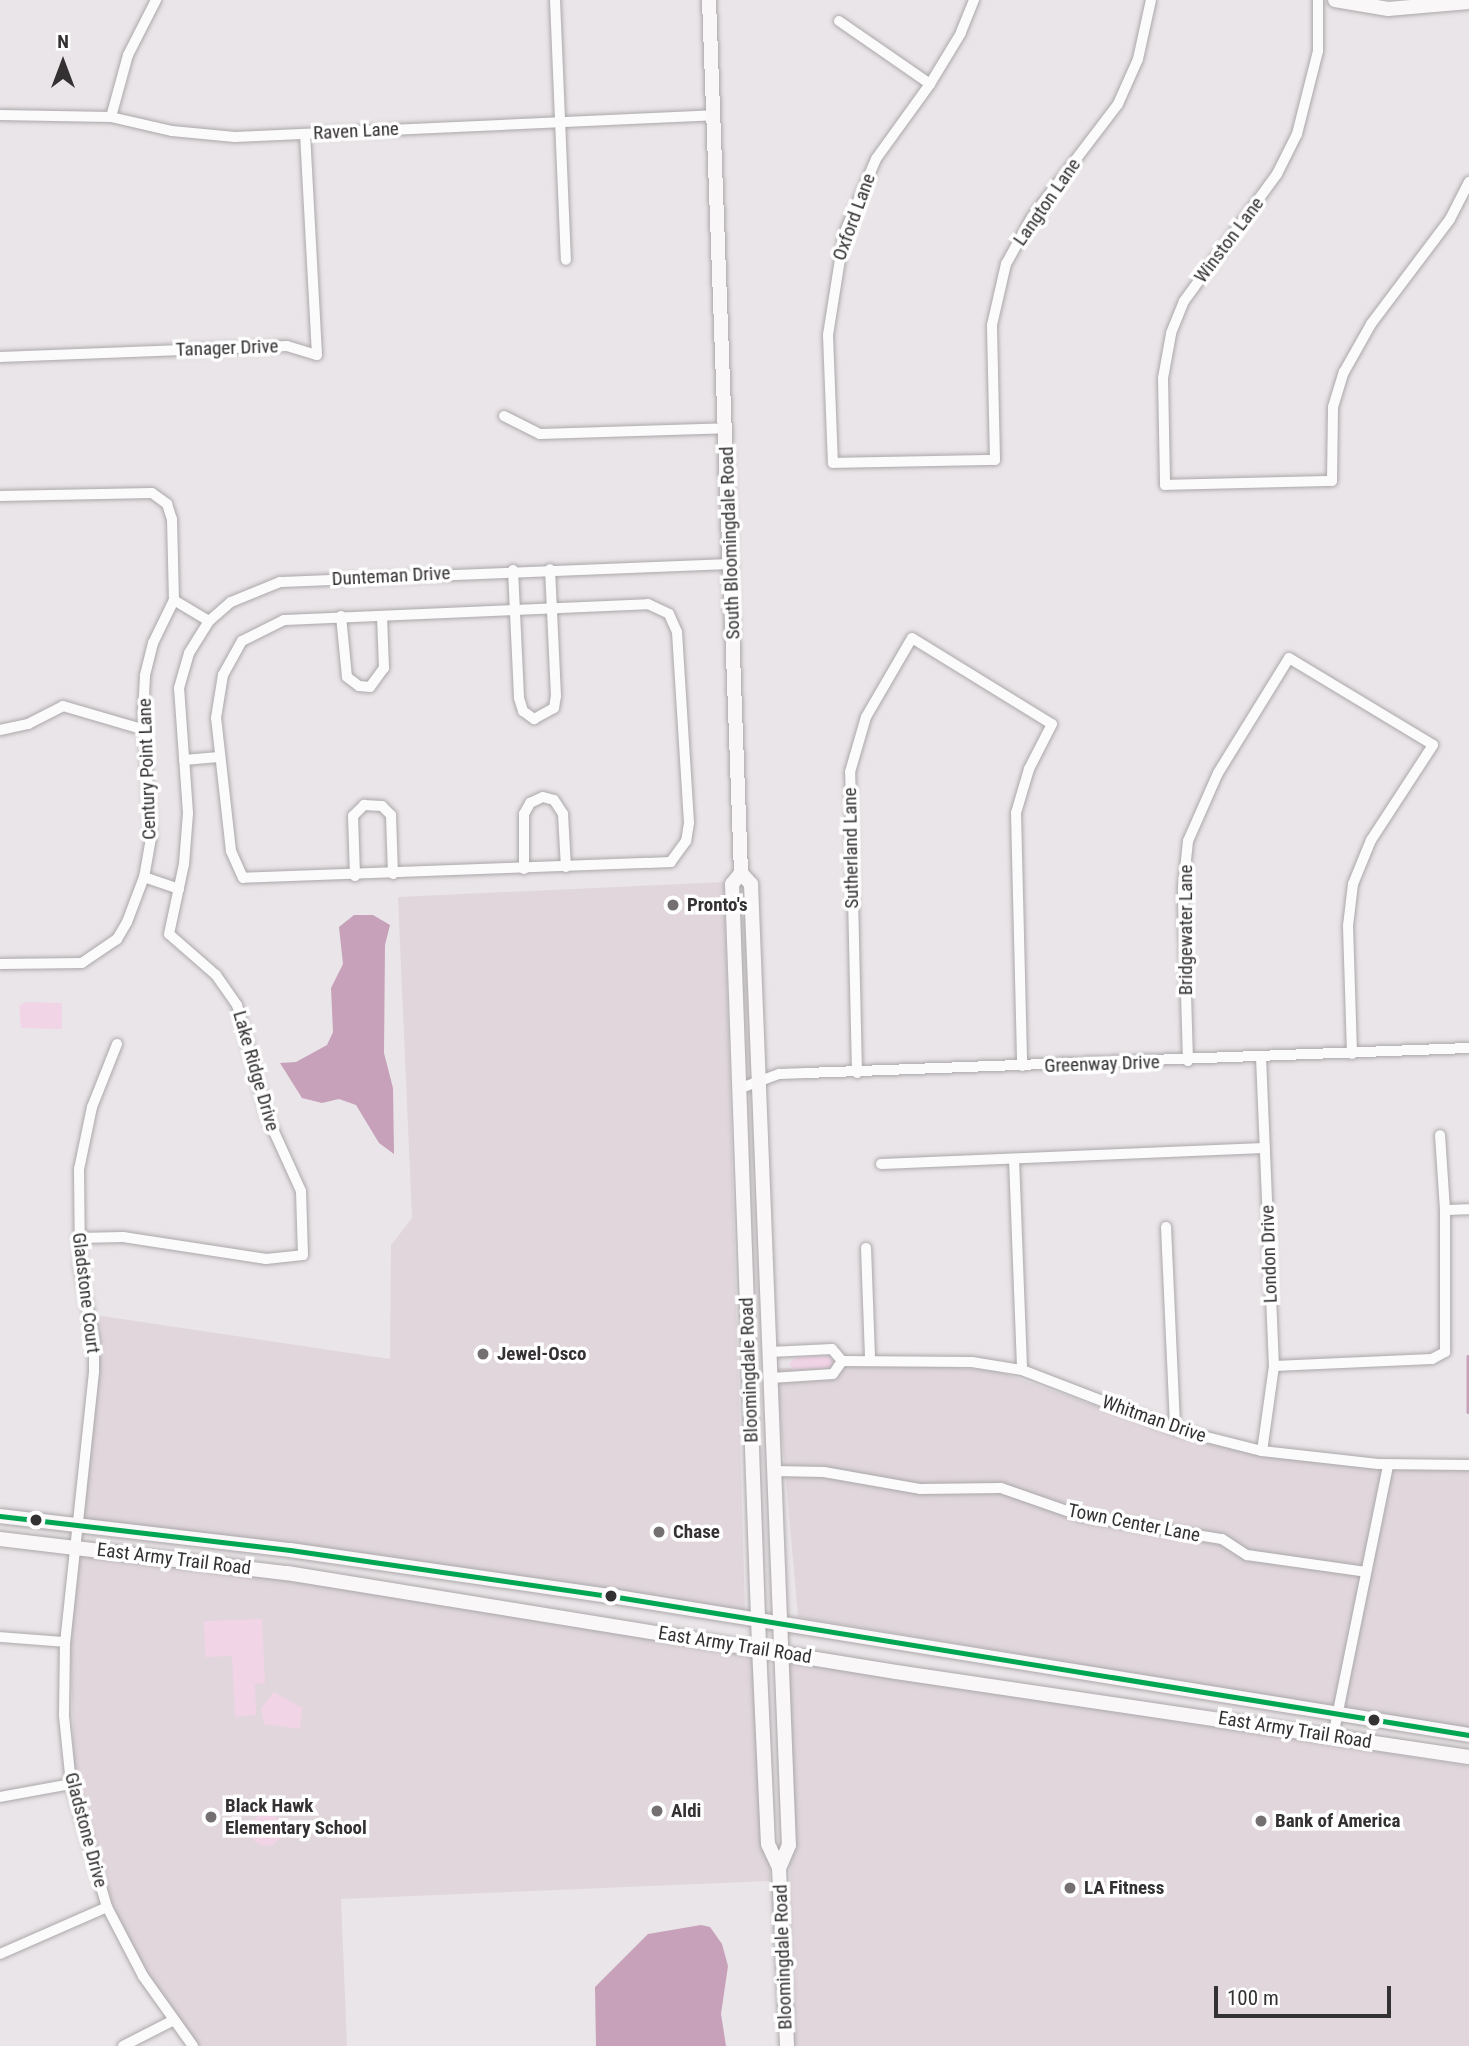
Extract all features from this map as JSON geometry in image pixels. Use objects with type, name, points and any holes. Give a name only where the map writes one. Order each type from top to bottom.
[{"type":"main road","name":"South Bloomingdale Road","points":[[709,0],[741,873],[751,884],[759,1082]]},
{"type":"main road","points":[[1335,0],[1388,9],[1469,2]]},
{"type":"main road","name":"Bloomingdale Road","points":[[741,873],[732,884],[759,1647],[768,1844],[779,1868],[787,2046]]},
{"type":"main road","name":"Bloomingdale Road","points":[[759,1082],[789,1845],[779,1868]]},
{"type":"main road","name":"East Army Trail Road","points":[[0,1516],[290,1550],[780,1623],[1469,1735]]},
{"type":"main road","name":"East Army Trail Road","points":[[0,1539],[287,1573],[1469,1757]]},
{"type":"street","points":[[111,117],[128,55],[156,0]]},
{"type":"street","points":[[555,0],[566,260]]},
{"type":"street","name":"Oxford Lane","points":[[833,463],[828,335],[838,254],[876,159],[930,84],[961,33],[974,0]]},
{"type":"street","name":"Langton Lane","points":[[833,463],[995,460],[992,325],[1000,281],[1032,217],[1118,104],[1138,59],[1151,0]]},
{"type":"street","name":"Winston Lane","points":[[1318,0],[1318,51],[1297,134],[1271,183],[1189,293],[1171,334],[1163,378],[1165,485],[1332,481],[1334,407],[1344,372],[1371,324],[1450,219],[1469,182]]},
{"type":"street","points":[[839,21],[930,84]]},
{"type":"street","name":"Raven Lane","points":[[0,115],[111,117],[199,135],[305,135],[560,119],[713,115]]},
{"type":"street","name":"Tanager Drive","points":[[0,357],[287,346],[317,355],[305,135]]},
{"type":"street","points":[[504,416],[540,434],[726,428]]},
{"type":"street","name":"Century Point Lane","points":[[0,496],[152,493],[167,504],[172,519],[174,600],[153,643],[145,676],[145,730],[151,795],[144,877],[127,922],[102,953],[82,963],[0,964]]},
{"type":"street","name":"Dunteman Drive","points":[[169,934],[179,889],[188,813],[178,700],[182,669],[209,621],[245,594],[280,582],[513,570],[731,564]]},
{"type":"street","points":[[513,570],[519,698],[523,711],[534,719],[554,708],[556,695],[550,569]]},
{"type":"street","points":[[174,600],[209,621]]},
{"type":"street","points":[[648,604],[669,614],[677,632],[689,823],[686,841],[671,862],[355,876],[243,878],[231,851],[226,782],[219,757],[216,718],[223,675],[242,641],[284,620],[552,607],[648,604]]},
{"type":"street","points":[[341,617],[347,677],[359,686],[370,687],[384,668],[382,617]]},
{"type":"street","name":"Sutherland Lane","points":[[857,1073],[850,772],[866,716],[912,638],[1052,724],[1029,769],[1016,813],[1022,1066]]},
{"type":"street","name":"Bridgewater Lane","points":[[1188,1061],[1183,888],[1188,841],[1212,783],[1289,658],[1433,745],[1371,840],[1353,884],[1348,926],[1352,1054]]},
{"type":"street","points":[[0,730],[28,724],[63,706],[145,730]]},
{"type":"street","points":[[184,760],[219,757]]},
{"type":"street","points":[[524,869],[524,814],[530,803],[543,797],[554,800],[563,814],[566,867]]},
{"type":"street","points":[[355,876],[353,816],[364,805],[382,806],[391,815],[393,874]]},
{"type":"street","points":[[144,877],[179,889]]},
{"type":"street","name":"Lake Ridge Drive","points":[[78,1238],[123,1237],[266,1259],[303,1255],[301,1191],[267,1116],[237,1005],[225,984],[169,934]]},
{"type":"street","name":"Gladstone Court","points":[[75,1548],[95,1351],[78,1238],[83,1141],[117,1044]]},
{"type":"street","name":"Greenway Drive","points":[[738,1090],[779,1074],[1188,1061],[1469,1048]]},
{"type":"street","name":"London Drive","points":[[1261,1057],[1274,1366],[1262,1451]]},
{"type":"street","points":[[1274,1366],[1432,1359],[1445,1352],[1445,1210],[1440,1135]]},
{"type":"street","points":[[881,1164],[1265,1148]]},
{"type":"street","points":[[1014,1159],[1022,1370]]},
{"type":"street","points":[[1445,1210],[1469,1209]]},
{"type":"street","points":[[1167,1227],[1175,1429]]},
{"type":"street","points":[[866,1248],[870,1359]]},
{"type":"street","name":"Whitman Drive","points":[[770,1352],[832,1349],[842,1361]]},
{"type":"street","name":"Whitman Drive","points":[[842,1361],[870,1359],[972,1362],[1022,1370],[1175,1429],[1262,1451],[1388,1465],[1469,1465]]},
{"type":"street","name":"Whitman Drive","points":[[771,1378],[833,1374],[842,1361]]},
{"type":"street","points":[[1333,1736],[1388,1465]]},
{"type":"street","name":"Town Center Lane","points":[[775,1471],[824,1472],[920,1489],[1001,1488],[1081,1516],[1222,1539],[1247,1555],[1366,1572]]},
{"type":"street","name":"Gladstone Drive","points":[[75,1548],[65,1642],[64,1716],[71,1784],[107,1907],[172,2021],[193,2046]]},
{"type":"street","points":[[0,1637],[65,1642]]},
{"type":"street","points":[[0,1797],[71,1784]]},
{"type":"street","points":[[0,1954],[107,1907]]},
{"type":"street","points":[[123,2046],[172,2021]]},
{"type":"shaded area","points":[[724,882],[745,1610],[84,1520],[99,1367],[95,1315],[390,1359],[391,1245],[412,1218],[398,897]]},
{"type":"shaded area","points":[[354,915],[373,915],[390,925],[385,945],[384,1053],[393,1088],[394,1154],[379,1143],[356,1105],[339,1099],[322,1103],[302,1098],[280,1063],[296,1062],[327,1045],[333,1032],[331,988],[343,964],[339,927]]},
{"type":"shaded area","points":[[26,1002],[62,1003],[62,1029],[21,1028],[19,1006]]},
{"type":"shaded area","points":[[830,1356],[834,1361],[831,1368],[793,1369],[789,1364],[797,1357]]},
{"type":"shaded area","points":[[919,1365],[997,1371],[1169,1432],[1262,1456],[1379,1469],[1469,1471],[1469,1729],[798,1617],[776,1368]]},
{"type":"shaded area","points":[[78,1551],[328,1583],[761,1653],[770,1881],[341,1899],[347,2046],[199,2046],[145,1970],[115,1911],[75,1784],[70,1642]]},
{"type":"shaded area","points":[[262,1619],[265,1683],[255,1684],[256,1715],[235,1717],[232,1656],[205,1657],[204,1621]]},
{"type":"shaded area","points":[[787,1657],[1469,1766],[1469,2046],[793,2046]]},
{"type":"shaded area","points":[[274,1692],[302,1708],[300,1729],[264,1724],[261,1708]]},
{"type":"shaded area","points":[[266,1814],[277,1819],[282,1830],[277,1841],[266,1846],[255,1841],[250,1830],[255,1819]]},
{"type":"shaded area","points":[[701,1925],[710,1927],[722,1944],[728,1966],[721,2014],[726,2046],[596,2046],[595,1987],[648,1934]]},
{"type":"waterway","points":[[1469,1357],[1469,1412]]},
{"type":"transit line","points":[[0,1516],[290,1550],[611,1596],[1469,1735]]},
{"type":"place","name":"Pronto's","points":[[673,905]]},
{"type":"place","name":"Jewel-Osco","points":[[483,1354]]},
{"type":"place","name":"Chase","points":[[659,1532]]},
{"type":"place","name":"Aldi","points":[[657,1811]]},
{"type":"place","name":"Black Hawk Elementary School","points":[[211,1817]]},
{"type":"place","name":"Bank of America","points":[[1261,1821]]},
{"type":"place","name":"LA Fitness","points":[[1070,1888]]}]
